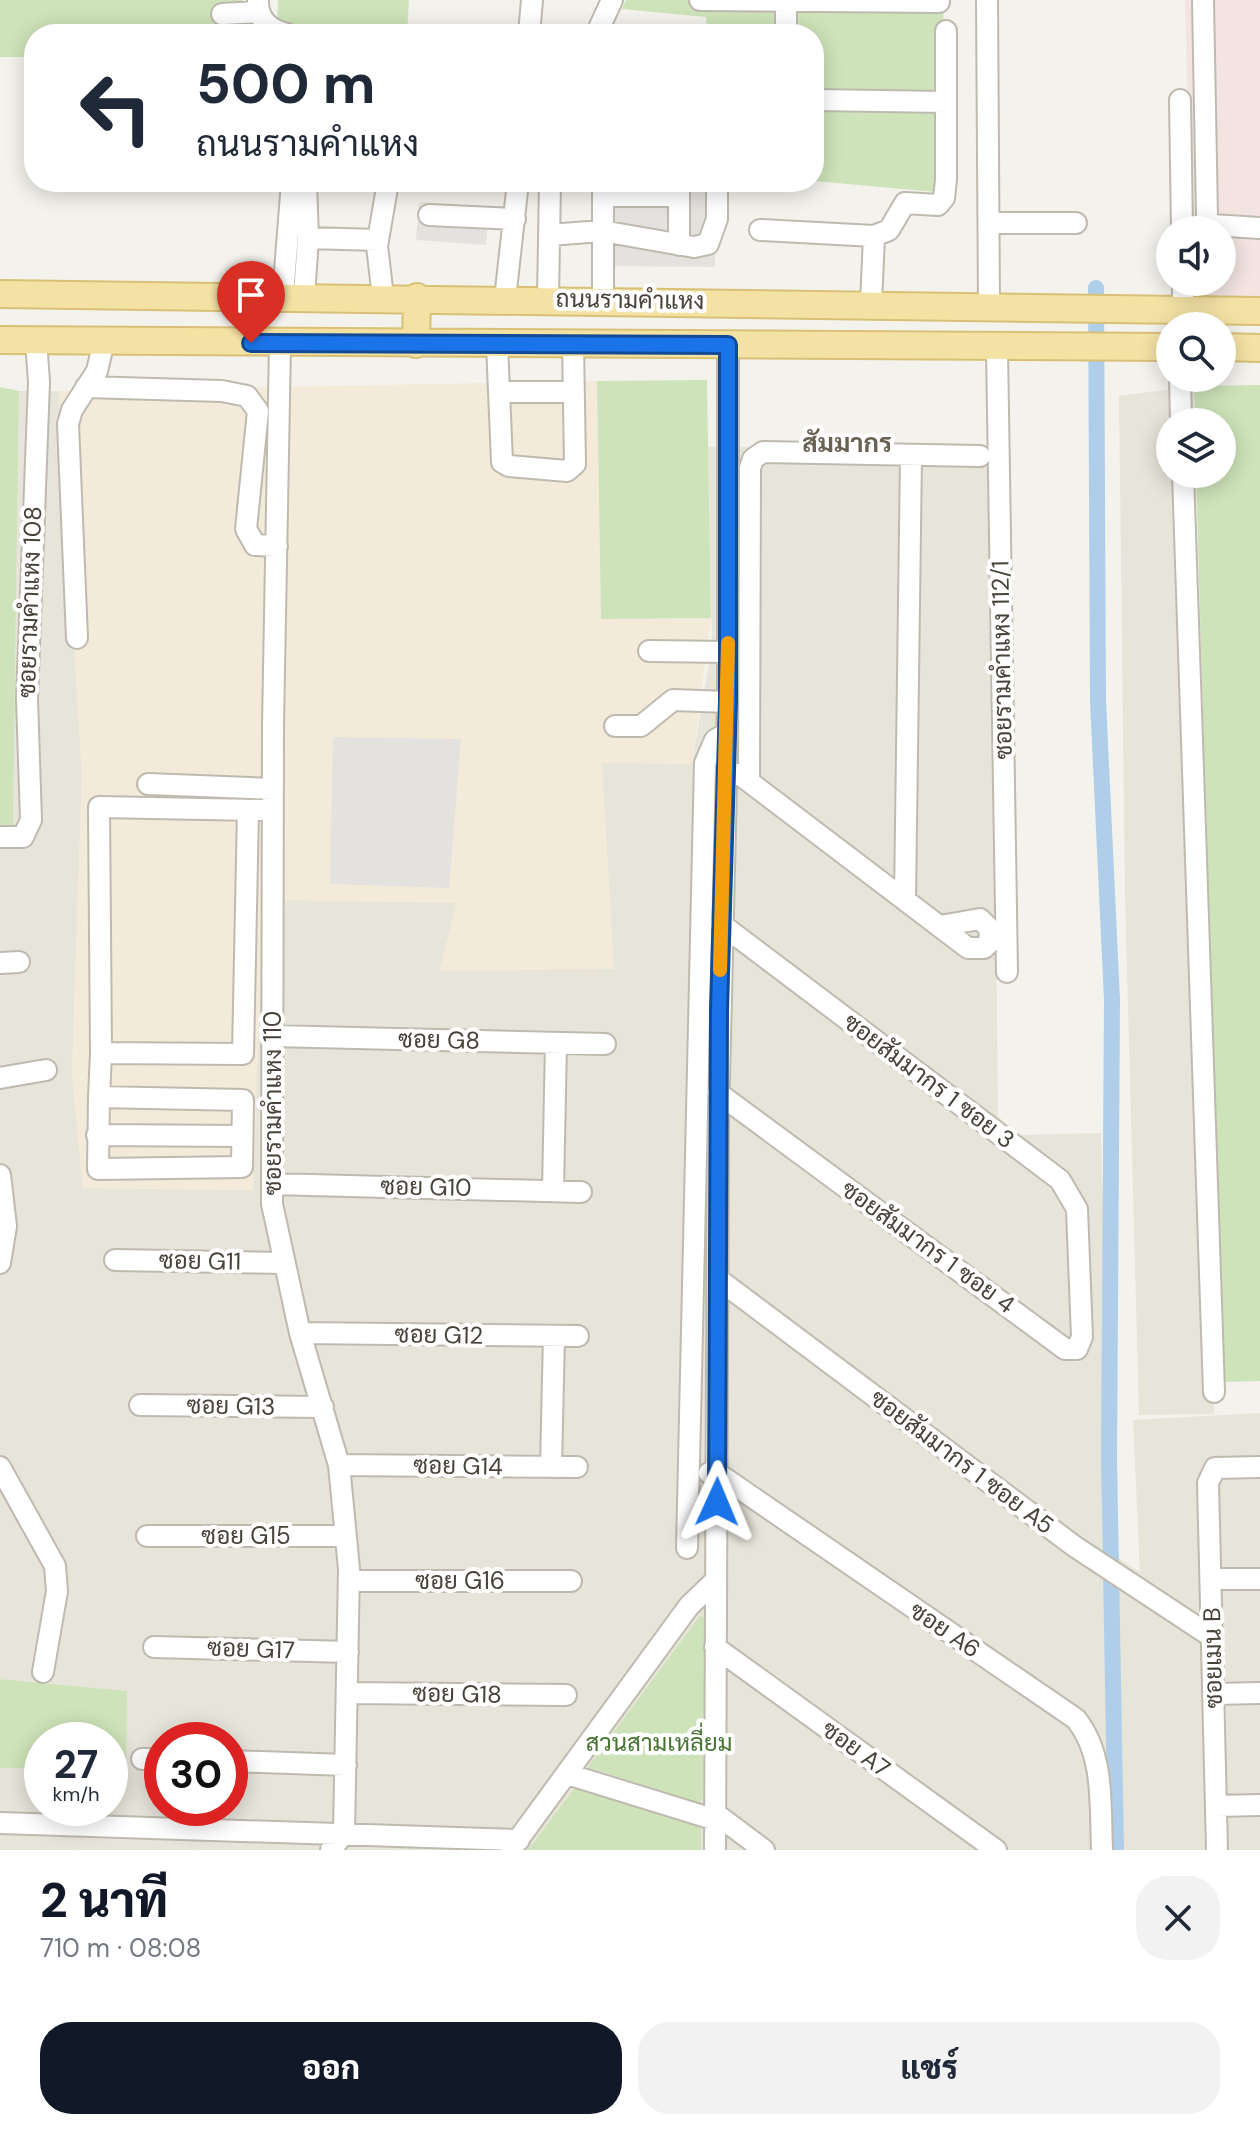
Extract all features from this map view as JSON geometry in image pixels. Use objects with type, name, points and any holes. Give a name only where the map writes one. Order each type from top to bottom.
[{"type":"main road","name":"ถนนรามคำแหง","points":[[0,294],[417,297],[1260,311]]},
{"type":"main road","points":[[416,344],[417,297]]},
{"type":"main road","name":"ถนนรามคำแหง","points":[[0,340],[997,349],[1156,347]]},
{"type":"main road","points":[[1236,347],[1260,348]]},
{"type":"street","points":[[530,24],[532,0]]},
{"type":"street","points":[[601,24],[612,0]]},
{"type":"street","points":[[700,0],[939,2]]},
{"type":"street","points":[[987,0],[989,306]]},
{"type":"street","points":[[1203,0],[1207,217],[1212,225],[1258,226]]},
{"type":"street","points":[[786,1],[786,24]]},
{"type":"street","points":[[222,14],[258,6],[268,24]]},
{"type":"street","points":[[760,230],[874,236],[889,230],[905,203],[938,205],[944,198],[946,31]]},
{"type":"street","points":[[824,100],[946,102]]},
{"type":"street","points":[[1180,100],[1182,216]]},
{"type":"street","points":[[292,192],[293,296]]},
{"type":"street","points":[[293,296],[308,238],[306,192]]},
{"type":"street","points":[[383,297],[378,240],[386,192]]},
{"type":"street","points":[[505,299],[517,192]]},
{"type":"street","points":[[548,299],[550,192]]},
{"type":"street","points":[[603,192],[603,300]]},
{"type":"street","points":[[679,192],[679,245]]},
{"type":"street","points":[[549,235],[602,231],[679,245],[708,244],[717,219],[717,192]]},
{"type":"street","points":[[429,215],[515,219]]},
{"type":"street","points":[[990,223],[1076,223]]},
{"type":"street","points":[[871,304],[874,236]]},
{"type":"street","points":[[308,238],[378,240]]},
{"type":"street","points":[[1183,296],[1183,311]]},
{"type":"street","name":"ซอยรามคำแหง 108","points":[[0,837],[23,837],[31,820],[27,699],[39,382],[36,341]]},
{"type":"street","points":[[77,638],[68,424],[72,410],[97,371],[104,341]]},
{"type":"street","name":"ซอยรามคำแหง 110","points":[[280,344],[272,789],[272,1204],[300,1333],[339,1465],[349,1581],[344,1833]]},
{"type":"street","points":[[497,344],[502,462],[509,466],[567,471],[575,464],[573,344]]},
{"type":"street","points":[[715,1850],[718,1093],[728,702],[728,345]]},
{"type":"street","name":"ซอยรามคำแหง 112/1","points":[[997,349],[1007,972]]},
{"type":"street","points":[[86,387],[222,391],[247,396],[258,411],[246,529],[255,545],[277,546]]},
{"type":"street","points":[[500,392],[573,392]]},
{"type":"street","points":[[749,781],[750,468],[753,459],[763,452],[980,456]]},
{"type":"street","points":[[905,899],[911,456]]},
{"type":"street","points":[[1183,488],[1214,1392]]},
{"type":"street","points":[[649,651],[728,652]]},
{"type":"street","points":[[615,726],[641,726],[673,700],[728,702]]},
{"type":"street","points":[[687,1548],[705,763],[715,740],[727,733]]},
{"type":"street","points":[[726,765],[940,926]]},
{"type":"street","points":[[148,784],[272,789]]},
{"type":"street","points":[[99,1097],[243,1100],[242,1167],[98,1169],[97,1135],[101,1053],[99,807],[272,811]]},
{"type":"street","points":[[101,1053],[243,1054],[248,810]]},
{"type":"street","points":[[700,893],[722,891]]},
{"type":"street","name":"ซอยสัมมากร 1 ซอย 3","points":[[721,924],[1060,1180],[1077,1209],[1079,1273]]},
{"type":"street","name":"ซอย G8","points":[[273,1036],[605,1044]]},
{"type":"street","points":[[553,1190],[556,1043]]},
{"type":"street","points":[[0,1078],[46,1070]]},
{"type":"street","name":"ซอยสัมมากร 1 ซอย 4","points":[[718,1093],[1065,1349],[1077,1349],[1082,1337],[1079,1273]]},
{"type":"street","points":[[695,1123],[718,1122]]},
{"type":"street","points":[[97,1135],[242,1136]]},
{"type":"street","points":[[242,1160],[271,1160]]},
{"type":"street","points":[[0,1175],[6,1226],[0,1263]]},
{"type":"street","name":"ซอย G10","points":[[272,1184],[581,1192]]},
{"type":"street","name":"ซอย G11","points":[[115,1260],[285,1263]]},
{"type":"street","name":"ซอยสัมมากร 1 ซอย A5","points":[[718,1279],[1089,1557],[1212,1637]]},
{"type":"street","name":"ซอย G12","points":[[300,1333],[578,1336]]},
{"type":"street","points":[[551,1467],[554,1336]]},
{"type":"street","name":"ซอย G13","points":[[140,1405],[323,1407]]},
{"type":"street","name":"ซอย G14","points":[[339,1465],[577,1467]]},
{"type":"street","points":[[0,1467],[55,1566],[57,1591],[43,1672]]},
{"type":"street","name":"ซอยเมน B","points":[[1217,1850],[1208,1483],[1215,1468],[1260,1467]]},
{"type":"street","points":[[690,1473],[717,1473]]},
{"type":"street","name":"ซอย A6","points":[[717,1473],[1076,1719],[1089,1735],[1096,1755],[1102,1841]]},
{"type":"street","name":"ซอย G15","points":[[147,1536],[346,1536]]},
{"type":"street","points":[[1211,1579],[1260,1579]]},
{"type":"street","name":"ซอย G16","points":[[349,1581],[571,1581]]},
{"type":"street","points":[[0,1823],[344,1833],[515,1845],[689,1606],[715,1581]]},
{"type":"street","name":"ซอย G17","points":[[154,1647],[348,1652]]},
{"type":"street","name":"ซอย A7","points":[[715,1647],[996,1850]]},
{"type":"street","name":"ซอย G18","points":[[347,1693],[566,1695]]},
{"type":"street","points":[[1213,1694],[1260,1693]]},
{"type":"street","points":[[248,1762],[346,1765]]},
{"type":"street","points":[[567,1774],[716,1817],[764,1850]]},
{"type":"street","points":[[1216,1806],[1260,1805]]},
{"type":"street","points":[[331,1850],[344,1833]]},
{"type":"shaded area","points":[[1185,0],[1260,0],[1260,305],[1193,305],[1193,296],[1236,296],[1236,216],[1191,216]]},
{"type":"shaded area","points":[[607,192],[715,192],[715,267],[607,266]]},
{"type":"shaded area","points":[[419,202],[489,207],[486,245],[416,240]]},
{"type":"shaded area","points":[[597,381],[601,619],[711,618],[692,764],[602,763],[614,969],[439,971],[457,903],[263,900],[253,1190],[83,1188],[72,1074],[82,776],[59,391]]},
{"type":"shaded area","points":[[19,391],[59,391],[82,776],[72,1074],[83,1188],[253,1190],[263,899],[457,903],[440,971],[604,842],[602,763],[692,763],[712,645],[708,447],[991,446],[998,1116],[1015,1135],[1101,1133],[1105,1276],[1102,1548],[1140,1572],[1133,1420],[1260,1413],[1260,1850],[0,1850],[0,1768],[24,1769],[24,1826],[128,1826],[128,1722],[126,1691],[0,1679],[0,827],[13,827]]},
{"type":"shaded area","points":[[1156,391],[1194,392],[1194,408],[1156,408],[1156,488],[1195,488],[1214,1414],[1139,1415],[1125,894],[1119,396]]},
{"type":"shaded area","points":[[333,737],[461,739],[449,888],[330,884]]},
{"type":"green space","points":[[0,0],[243,0],[242,24],[24,24],[24,57],[0,57]]},
{"type":"green space","points":[[278,0],[409,0],[408,24],[277,24]]},
{"type":"green space","points":[[626,0],[944,0],[936,192],[824,182],[824,24],[707,24],[706,17],[622,9]]},
{"type":"green space","points":[[707,380],[711,618],[601,619],[597,381]]},
{"type":"green space","points":[[1236,385],[1260,385],[1260,1381],[1222,1382],[1196,488],[1236,488],[1236,408],[1195,408],[1194,392],[1236,392]]},
{"type":"green space","points":[[0,387],[19,391],[13,828],[0,827]]},
{"type":"green space","name":"สวนสามเหลี่ยม","points":[[700,1616],[705,1618],[703,1799],[698,1803],[588,1767]]},
{"type":"green space","points":[[0,1679],[127,1691],[127,1722],[24,1722],[24,1769],[0,1768]]},
{"type":"green space","points":[[577,1785],[701,1823],[701,1850],[528,1850]]},
{"type":"waterway","points":[[1096,288],[1098,701],[1112,1000],[1109,1458],[1116,1850]]},
{"type":"slow traffic","points":[[720,970],[728,643]]},
{"type":"district","name":"สัมมากร","points":[[847,443]]},
{"type":"route","points":[[251,343],[728,345],[728,702],[719,1009],[717,1502]]}]
